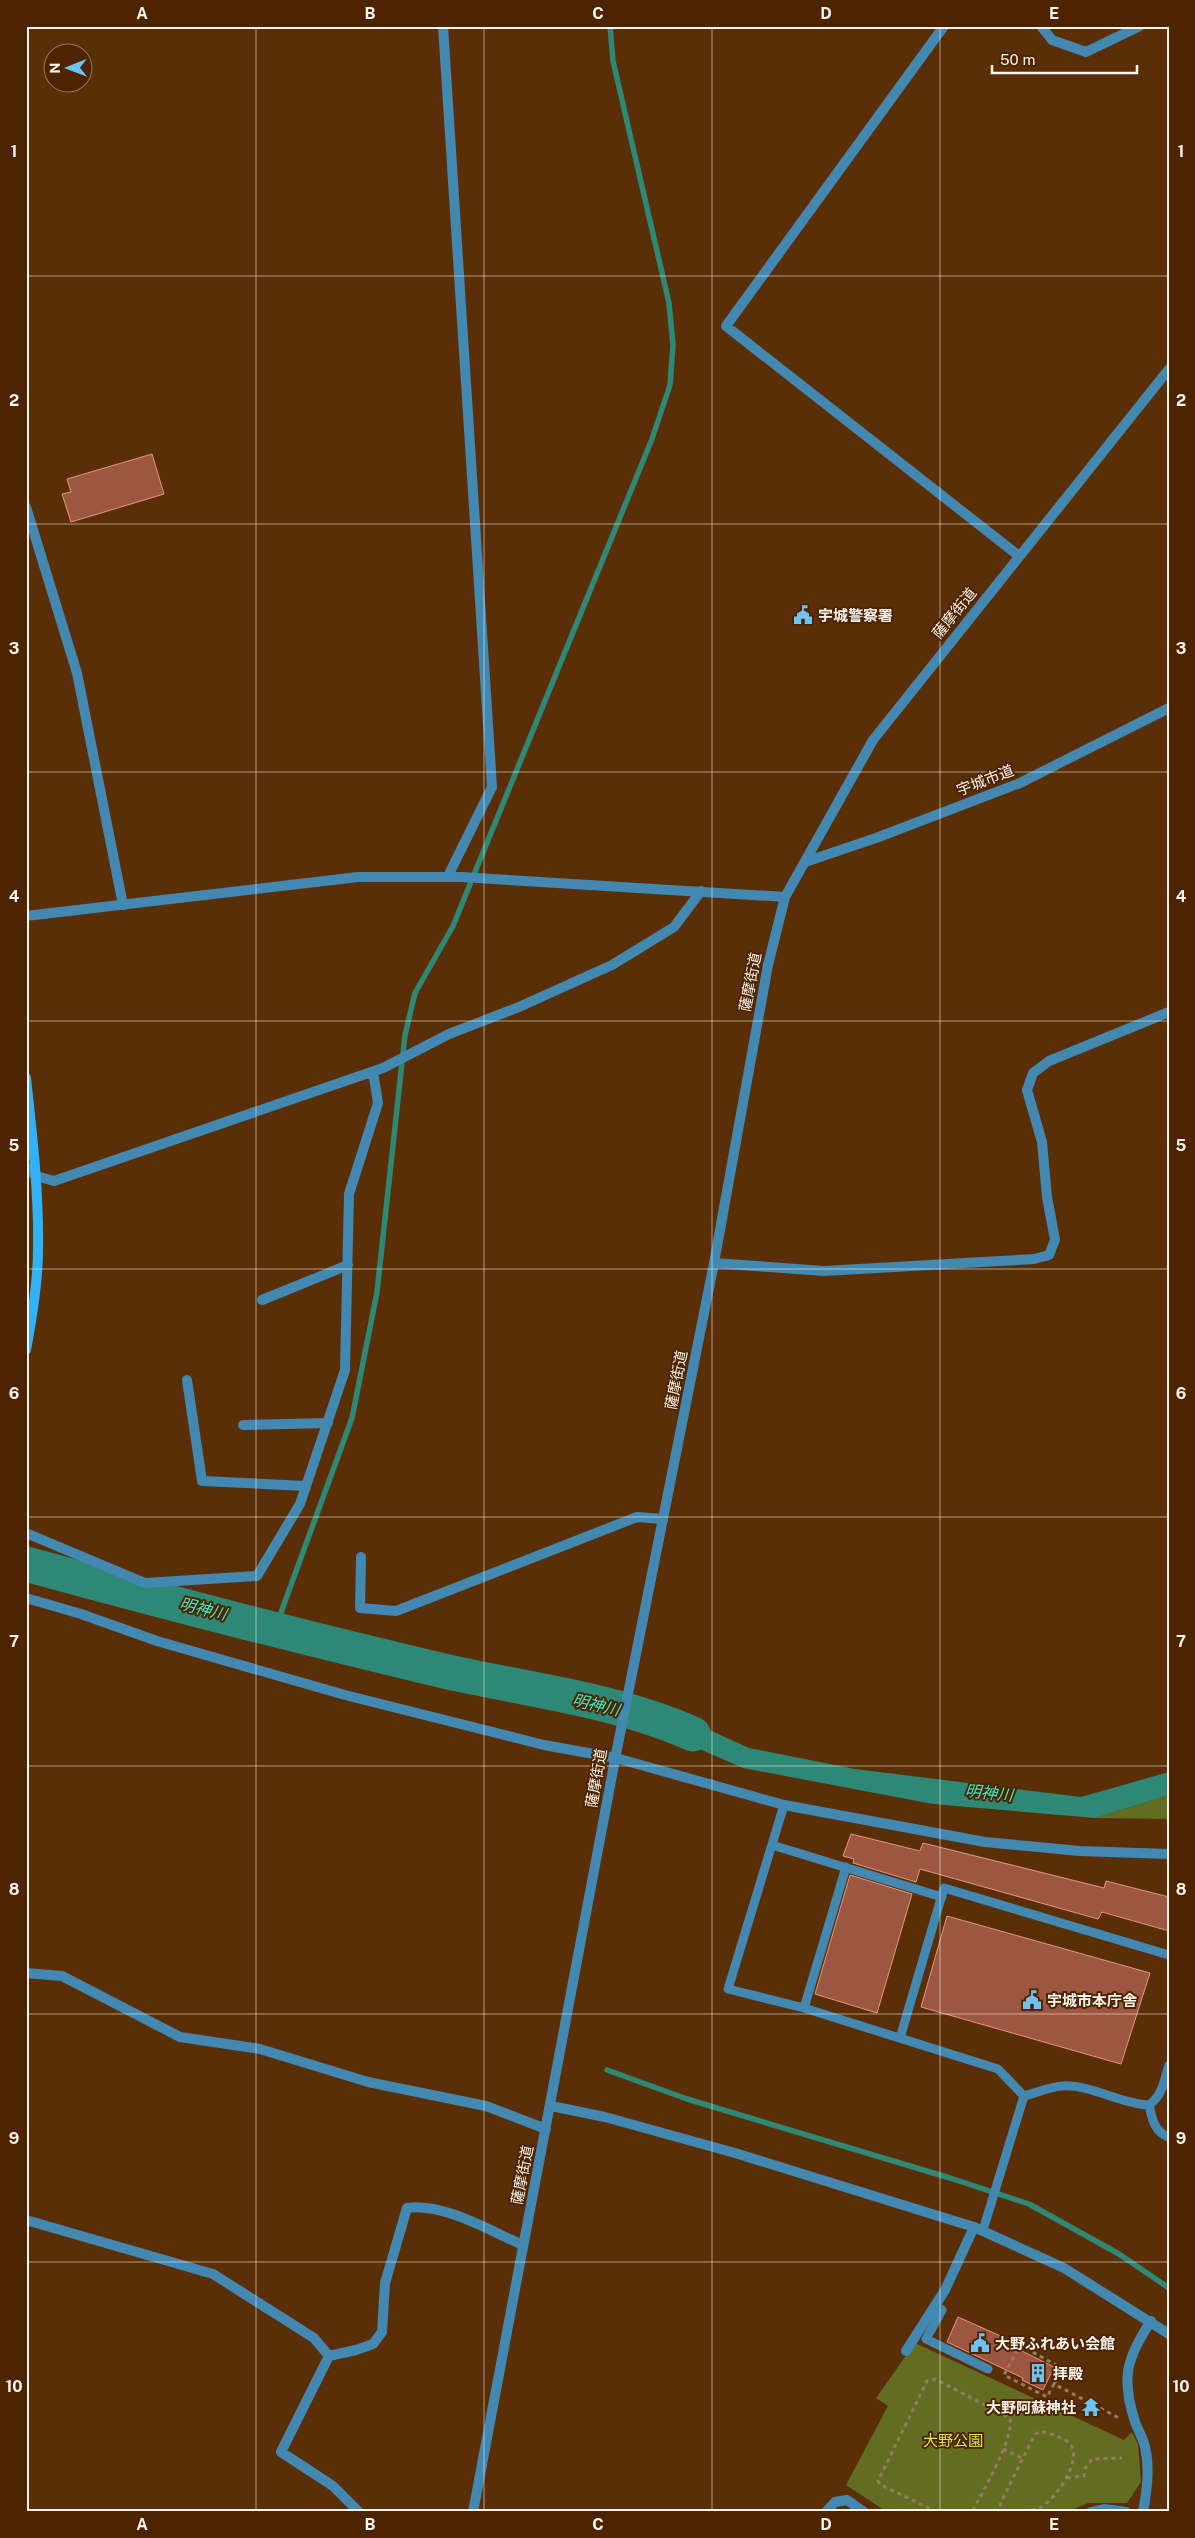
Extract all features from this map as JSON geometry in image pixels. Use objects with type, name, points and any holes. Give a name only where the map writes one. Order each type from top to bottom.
[{"type":"main road","points":[[26,1078],[36,1176],[38,1250],[33,1311],[26,1350]]},
{"type":"street","points":[[443,26],[492,787],[448,876]]},
{"type":"street","points":[[944,26],[726,326],[1019,556]]},
{"type":"street","points":[[1042,26],[1052,40],[1086,52],[1140,26]]},
{"type":"street","name":"薩摩街道","points":[[473,2512],[616,1754],[714,1263],[768,965],[786,897],[873,740],[1169,370]]},
{"type":"street","points":[[26,506],[77,673],[123,905]]},
{"type":"street","name":"宇城市道","points":[[804,862],[876,838],[1020,783],[1169,708]]},
{"type":"street","points":[[26,916],[358,877],[448,876],[786,897]]},
{"type":"street","points":[[26,1167],[36,1176],[54,1181],[378,1070],[449,1034],[519,1007],[612,965],[674,927],[702,891]]},
{"type":"street","points":[[714,1263],[824,1271],[1034,1259],[1049,1255],[1055,1240],[1047,1197],[1042,1142],[1027,1090],[1033,1073],[1049,1061],[1169,1012]]},
{"type":"street","points":[[26,1533],[145,1583],[257,1576],[300,1504],[346,1370],[349,1194],[378,1103],[378,1070]]},
{"type":"street","points":[[262,1300],[348,1265]]},
{"type":"street","points":[[187,1380],[202,1481],[306,1486]]},
{"type":"street","points":[[243,1425],[328,1423]]},
{"type":"street","points":[[361,1557],[360,1608],[396,1611],[637,1517],[663,1519]]},
{"type":"street","points":[[26,1598],[81,1614],[157,1641],[345,1695],[544,1745],[616,1754],[784,1805],[985,1842],[1080,1851],[1169,1854]]},
{"type":"street","points":[[26,1973],[62,1976],[180,2037],[260,2048],[368,2082],[486,2106],[546,2129]]},
{"type":"street","points":[[551,2106],[605,2117],[735,2153],[978,2228],[1064,2268],[1169,2334]]},
{"type":"street","points":[[329,2356],[373,2344],[382,2332],[385,2283],[407,2208],[421,2206],[456,2216],[523,2245]]},
{"type":"street","points":[[26,2220],[214,2274],[314,2338],[329,2356]]},
{"type":"street","points":[[906,2351],[945,2290],[978,2228]]},
{"type":"street","points":[[1143,2512],[1148,2479],[1145,2447],[1129,2397],[1127,2370],[1132,2350],[1151,2321]]},
{"type":"street","points":[[329,2356],[281,2452],[333,2486],[359,2512]]},
{"type":"street","points":[[826,2512],[835,2502],[847,2500],[864,2512]]},
{"type":"street","points":[[1091,2512],[1104,2509],[1126,2512]]},
{"type":"lane","points":[[784,1805],[728,1989],[804,2008],[998,2069],[1024,2096]]},
{"type":"lane","points":[[772,1845],[942,1896]]},
{"type":"lane","points":[[804,2008],[846,1867]]},
{"type":"lane","points":[[900,2038],[944,1888],[1169,1955]]},
{"type":"lane","points":[[1024,2096],[1062,2086],[1149,2105],[1157,2100],[1161,2093],[1169,2065]]},
{"type":"lane","points":[[978,2228],[990,2210],[1024,2096]]},
{"type":"lane","points":[[1149,2105],[1153,2123],[1162,2135],[1169,2137]]},
{"type":"lane","points":[[935,2305],[942,2310],[926,2339],[988,2369]]},
{"type":"path","points":[[1020,2345],[1063,2369],[1054,2384],[1047,2397],[1004,2376],[1020,2345]]},
{"type":"path","points":[[937,2512],[881,2485],[878,2481],[927,2381],[935,2379],[1010,2418],[1012,2426],[1003,2449],[972,2512]]},
{"type":"path","points":[[1054,2384],[1127,2423],[1136,2422]]},
{"type":"path","points":[[1005,2512],[1000,2508],[1001,2502],[1035,2434],[1041,2431],[1047,2432],[1068,2442],[1072,2447],[1073,2454],[1067,2478],[1053,2498],[1040,2508],[1012,2512]]},
{"type":"path","points":[[1003,2449],[1024,2459]]},
{"type":"path","points":[[1067,2478],[1084,2476],[1085,2468],[1092,2458],[1122,2458]]},
{"type":"green space","points":[[1169,1795],[1169,1819],[1095,1818]]},
{"type":"green space","name":"大野公園","points":[[915,2343],[1124,2440],[1132,2432],[1138,2444],[1141,2482],[1127,2503],[1088,2503],[1067,2512],[887,2512],[846,2485],[888,2406],[876,2398]]},
{"type":"water","points":[[652,1704],[749,1748],[855,1769],[1081,1797],[1169,1772],[1169,1795],[1095,1818],[933,1804],[743,1768],[645,1725]]},
{"type":"building","points":[[152,454],[164,494],[71,522],[62,494],[71,492],[67,479]]},
{"type":"building","points":[[851,1834],[920,1851],[923,1843],[1104,1888],[1106,1881],[1169,1897],[1169,1931],[1102,1912],[1098,1919],[920,1869],[916,1882],[853,1863],[854,1859],[843,1856]]},
{"type":"building","points":[[850,1875],[912,1894],[877,2013],[815,1994]]},
{"type":"building","points":[[947,1916],[1150,1973],[1121,2064],[921,2007]]},
{"type":"building","points":[[958,2317],[1014,2342],[1012,2346],[1054,2367],[1043,2390],[1022,2380],[1023,2378],[947,2342]]},
{"type":"waterway","points":[[275,1629],[352,1418],[377,1292],[405,1035],[415,993],[453,926],[652,439],[670,385],[673,345],[669,303],[613,61],[610,26]]},
{"type":"waterway","name":"明神川","points":[[26,1564],[444,1671],[602,1704],[633,1712],[693,1734]]},
{"type":"waterway","points":[[607,2070],[687,2099],[950,2178],[1029,2204],[1119,2254],[1169,2288]]},
{"type":"place","name":"宇城警察署","points":[[803,615]]},
{"type":"place","name":"宇城市本庁舎","points":[[1032,2000]]},
{"type":"place","name":"大野ふれあい会館","points":[[980,2343]]},
{"type":"place","name":"拝殿","points":[[1038,2373]]},
{"type":"place","name":"大野阿蘇神社","points":[[1091,2407]]}]
